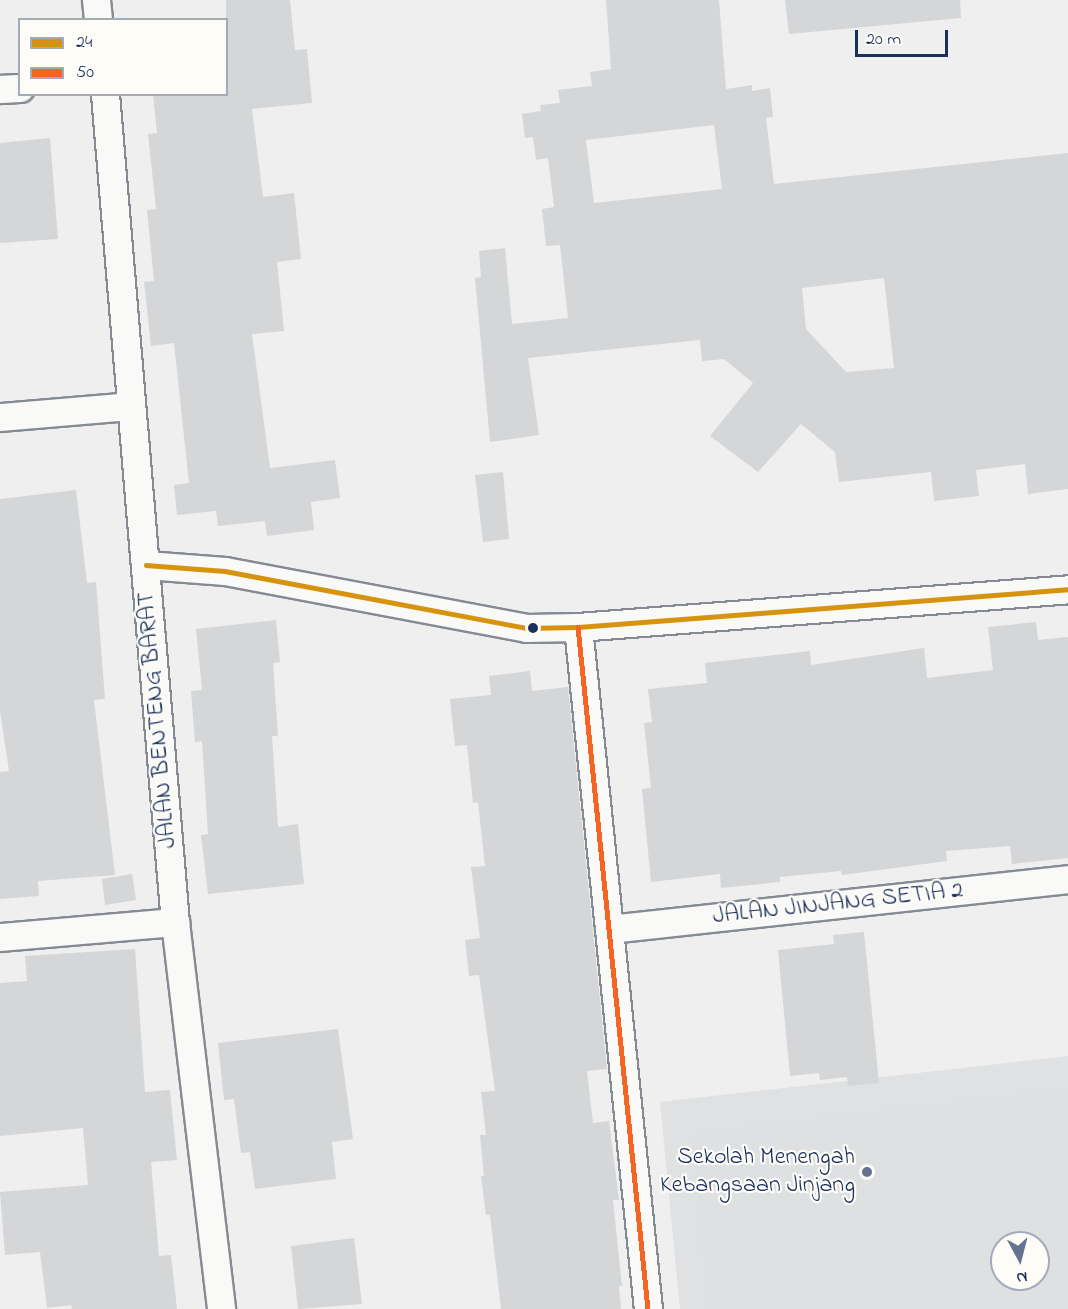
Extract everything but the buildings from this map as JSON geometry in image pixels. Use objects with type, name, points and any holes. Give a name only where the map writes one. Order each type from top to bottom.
[{"type":"street","points":[[96,0],[98,18]]},
{"type":"street","points":[[0,89],[18,88]]},
{"type":"street","name":"JALAN BENTENG BARAT","points":[[105,96],[175,922],[221,1309]]},
{"type":"street","points":[[0,417],[131,406]]},
{"type":"street","points":[[146,566],[225,571],[526,628],[578,627],[1068,589]]},
{"type":"street","points":[[578,627],[648,1309]]},
{"type":"street","name":"JALAN JINJANG SETIA 2","points":[[609,929],[1068,879]]},
{"type":"street","points":[[0,937],[175,922]]},
{"type":"shaded area","name":"Sekolah Menengah Kebangsaan Jinjang","points":[[1068,1056],[1068,1309],[680,1309],[660,1102]]},
{"type":"shaded area","name":"Sekolah Menengah Kebangsaan Jinjang","points":[[1068,1089],[1068,1309],[707,1309],[693,1133]]},
{"type":"transit line","name":"24","points":[[146,565],[225,571],[526,628],[578,627],[1068,589]]},
{"type":"transit line","name":"50","points":[[578,627],[648,1309]]},
{"type":"place","name":"Sekolah Menengah Kebangsaan Jinjang","points":[[867,1172]]}]
